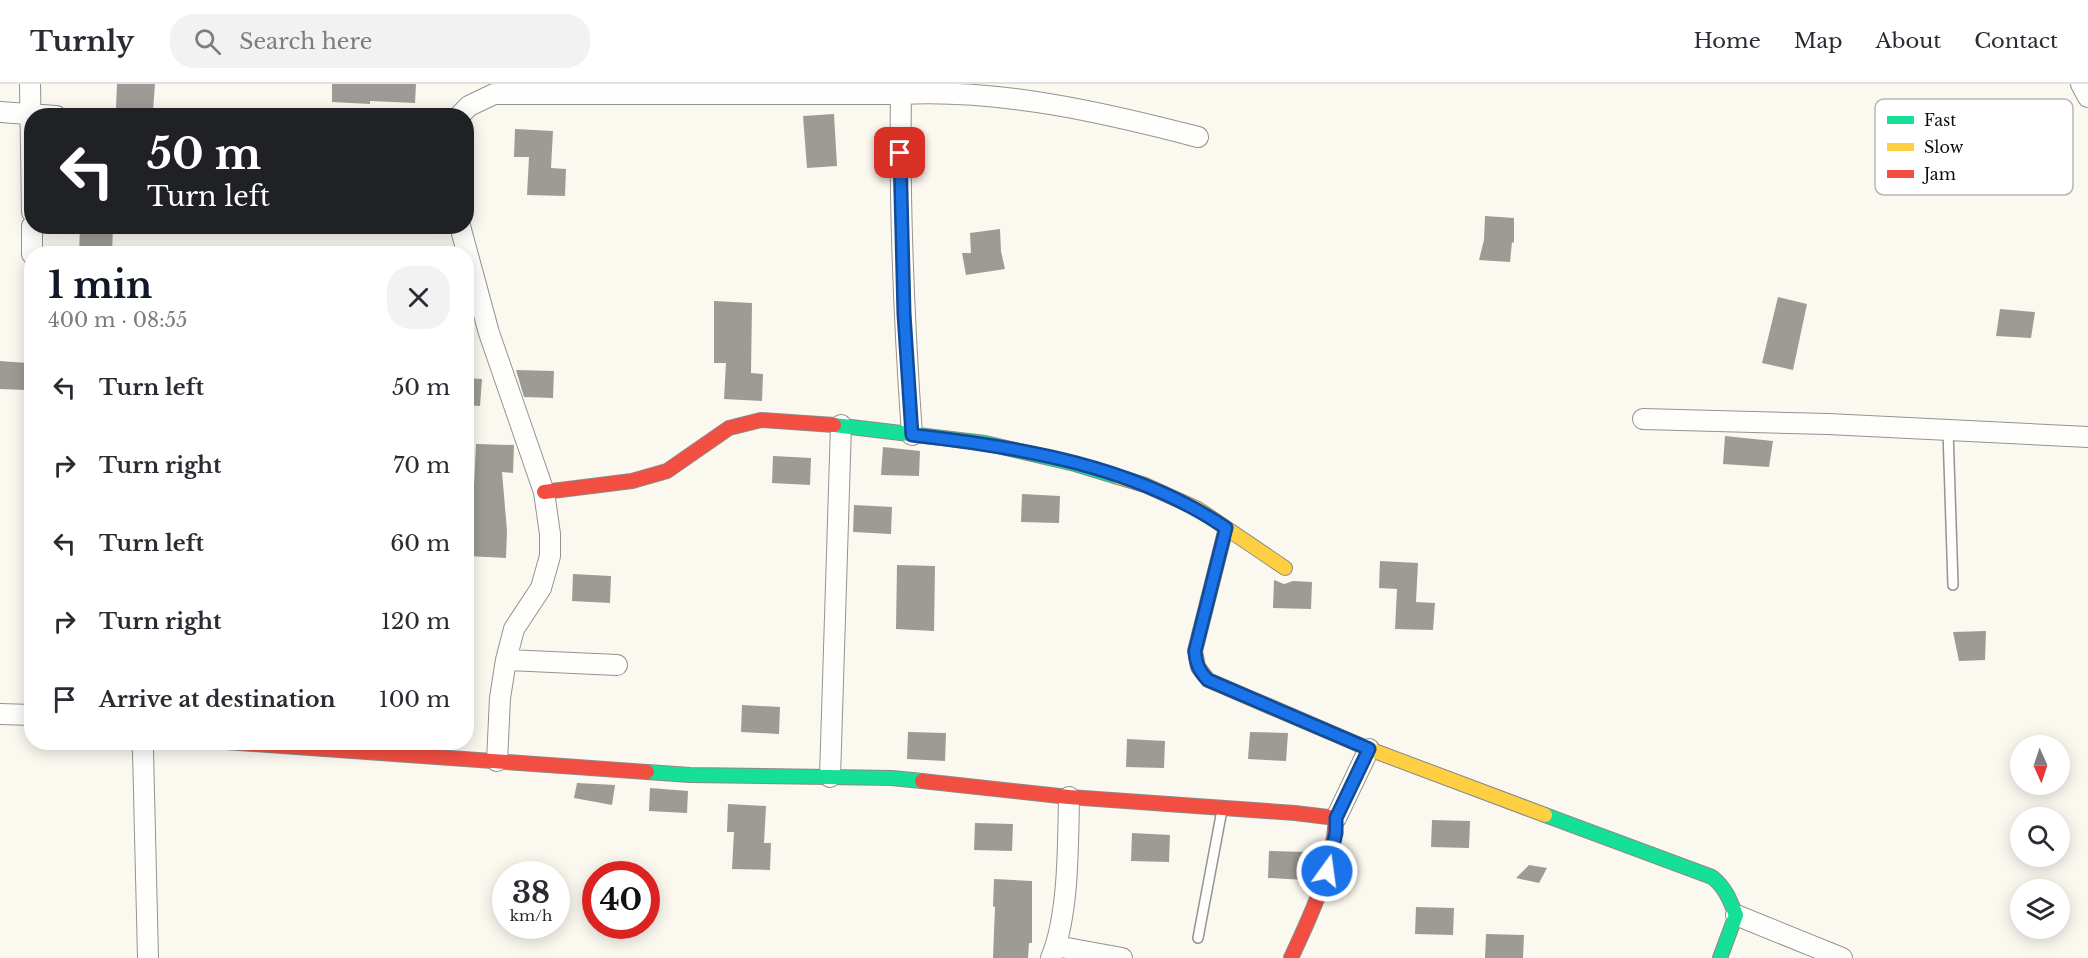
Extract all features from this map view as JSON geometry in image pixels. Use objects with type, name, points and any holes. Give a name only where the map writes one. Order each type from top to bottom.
[{"type":"street","points":[[29,108],[30,84]]},
{"type":"street","points":[[2081,84],[2088,97]]},
{"type":"street","points":[[467,108],[494,94],[901,94],[937,92],[987,95],[1059,106],[1198,137]]},
{"type":"street","points":[[901,94],[901,225],[912,435]]},
{"type":"street","points":[[0,112],[24,113]]},
{"type":"street","points":[[474,278],[489,333],[544,492],[550,534],[550,556],[541,588],[514,629],[506,660],[500,698],[496,761]]},
{"type":"street","points":[[1643,419],[2088,437]]},
{"type":"street","points":[[544,492],[633,481],[667,471],[729,428],[761,420],[841,425],[985,443],[1076,464],[1145,485],[1198,509],[1285,568]]},
{"type":"street","points":[[830,777],[841,425]]},
{"type":"street","points":[[1226,528],[1195,651],[1200,673],[1208,680],[1369,749],[1712,876],[1722,884],[1727,892],[1736,915],[1720,958]]},
{"type":"street","points":[[506,660],[617,665]]},
{"type":"street","points":[[0,714],[24,716]]},
{"type":"street","points":[[1291,958],[1327,871],[1335,840],[1336,818],[1369,749]]},
{"type":"street","points":[[143,750],[148,958]]},
{"type":"street","points":[[339,750],[690,775],[892,778],[1069,797],[1336,818]]},
{"type":"street","points":[[1069,797],[1064,899],[1053,952],[1122,958]]},
{"type":"street","points":[[1736,915],[1842,958]]},
{"type":"lane","points":[[1948,430],[1953,585]]},
{"type":"lane","points":[[1198,938],[1222,808]]},
{"type":"building","points":[[117,84],[155,84],[153,108],[116,108]]},
{"type":"building","points":[[332,84],[416,84],[415,103],[332,102]]},
{"type":"building","points":[[834,114],[837,166],[807,168],[803,116]]},
{"type":"building","points":[[515,129],[553,131],[551,168],[566,169],[565,196],[527,195],[529,157],[514,157]]},
{"type":"building","points":[[1485,216],[1514,218],[1514,243],[1512,242],[1510,262],[1479,260],[1484,240]]},
{"type":"building","points":[[1000,229],[1005,269],[966,275],[962,253],[971,253],[970,233]]},
{"type":"building","points":[[80,234],[113,234],[112,246],[79,246]]},
{"type":"building","points":[[1778,297],[1807,304],[1793,370],[1762,363]]},
{"type":"building","points":[[714,301],[752,303],[751,373],[763,374],[762,401],[724,399],[726,363],[714,363]]},
{"type":"building","points":[[2000,309],[2035,312],[2031,338],[1996,336]]},
{"type":"building","points":[[0,361],[24,363],[24,390],[0,389]]},
{"type":"building","points":[[516,370],[554,371],[553,398],[524,397]]},
{"type":"building","points":[[474,378],[482,379],[480,406],[474,406]]},
{"type":"building","points":[[1725,436],[1773,441],[1769,467],[1723,464]]},
{"type":"building","points":[[476,444],[514,445],[513,473],[502,472],[507,531],[506,558],[474,556]]},
{"type":"building","points":[[883,447],[920,451],[919,476],[881,475]]},
{"type":"building","points":[[773,456],[811,458],[810,485],[772,483]]},
{"type":"building","points":[[1022,494],[1060,496],[1059,523],[1021,522]]},
{"type":"building","points":[[854,505],[892,507],[891,534],[853,532]]},
{"type":"building","points":[[1380,561],[1418,563],[1416,602],[1435,603],[1433,630],[1395,629],[1397,589],[1379,588]]},
{"type":"building","points":[[897,565],[935,566],[934,631],[896,629]]},
{"type":"building","points":[[573,574],[611,576],[610,603],[572,601]]},
{"type":"building","points":[[1274,580],[1284,584],[1293,581],[1312,582],[1311,609],[1273,608]]},
{"type":"building","points":[[1986,631],[1985,660],[1959,661],[1953,632]]},
{"type":"building","points":[[742,705],[780,707],[779,734],[741,732]]},
{"type":"building","points":[[908,732],[946,733],[945,761],[907,759]]},
{"type":"building","points":[[1250,732],[1288,733],[1286,761],[1248,759]]},
{"type":"building","points":[[1127,739],[1165,741],[1164,768],[1126,767]]},
{"type":"building","points":[[577,783],[615,785],[612,805],[574,798]]},
{"type":"building","points":[[650,788],[688,791],[687,813],[649,811]]},
{"type":"building","points":[[728,804],[766,806],[764,843],[771,843],[770,870],[732,869],[734,832],[727,832]]},
{"type":"building","points":[[1432,820],[1470,821],[1469,848],[1431,847]]},
{"type":"building","points":[[975,823],[1013,824],[1012,851],[974,850]]},
{"type":"building","points":[[1132,833],[1170,835],[1169,862],[1131,861]]},
{"type":"building","points":[[1269,851],[1307,852],[1306,880],[1268,878]]},
{"type":"building","points":[[1529,865],[1547,868],[1539,883],[1516,878]]},
{"type":"building","points":[[994,879],[1032,881],[1032,943],[1029,943],[1028,958],[993,958]]},
{"type":"building","points":[[1416,907],[1454,908],[1453,935],[1415,934]]},
{"type":"building","points":[[1486,934],[1524,935],[1523,958],[1485,958]]},
{"type":"traffic: fast","points":[[834,425],[985,443],[1075,464],[1118,477]]},
{"type":"traffic: fast","points":[[647,772],[690,775],[892,778],[922,781]]},
{"type":"traffic: fast","points":[[1545,815],[1712,877],[1717,881],[1724,889],[1736,915],[1720,958]]},
{"type":"traffic: slow","points":[[1118,477],[1145,485],[1198,509],[1285,568]]},
{"type":"traffic: slow","points":[[1226,528],[1195,651],[1198,667],[1208,680],[1369,749],[1545,815]]},
{"type":"traffic: jam","points":[[544,492],[632,481],[667,471],[729,428],[761,420],[834,425]]},
{"type":"traffic: jam","points":[[338,750],[647,772]]},
{"type":"traffic: jam","points":[[922,781],[1069,797],[1336,818],[1326,873],[1314,907],[1291,958]]},
{"type":"route","points":[[900,153],[904,314],[912,435],[985,443],[1076,464],[1145,485],[1198,509],[1226,528],[1195,651],[1200,673],[1208,680],[1369,749],[1336,818],[1336,833],[1327,871]]}]
